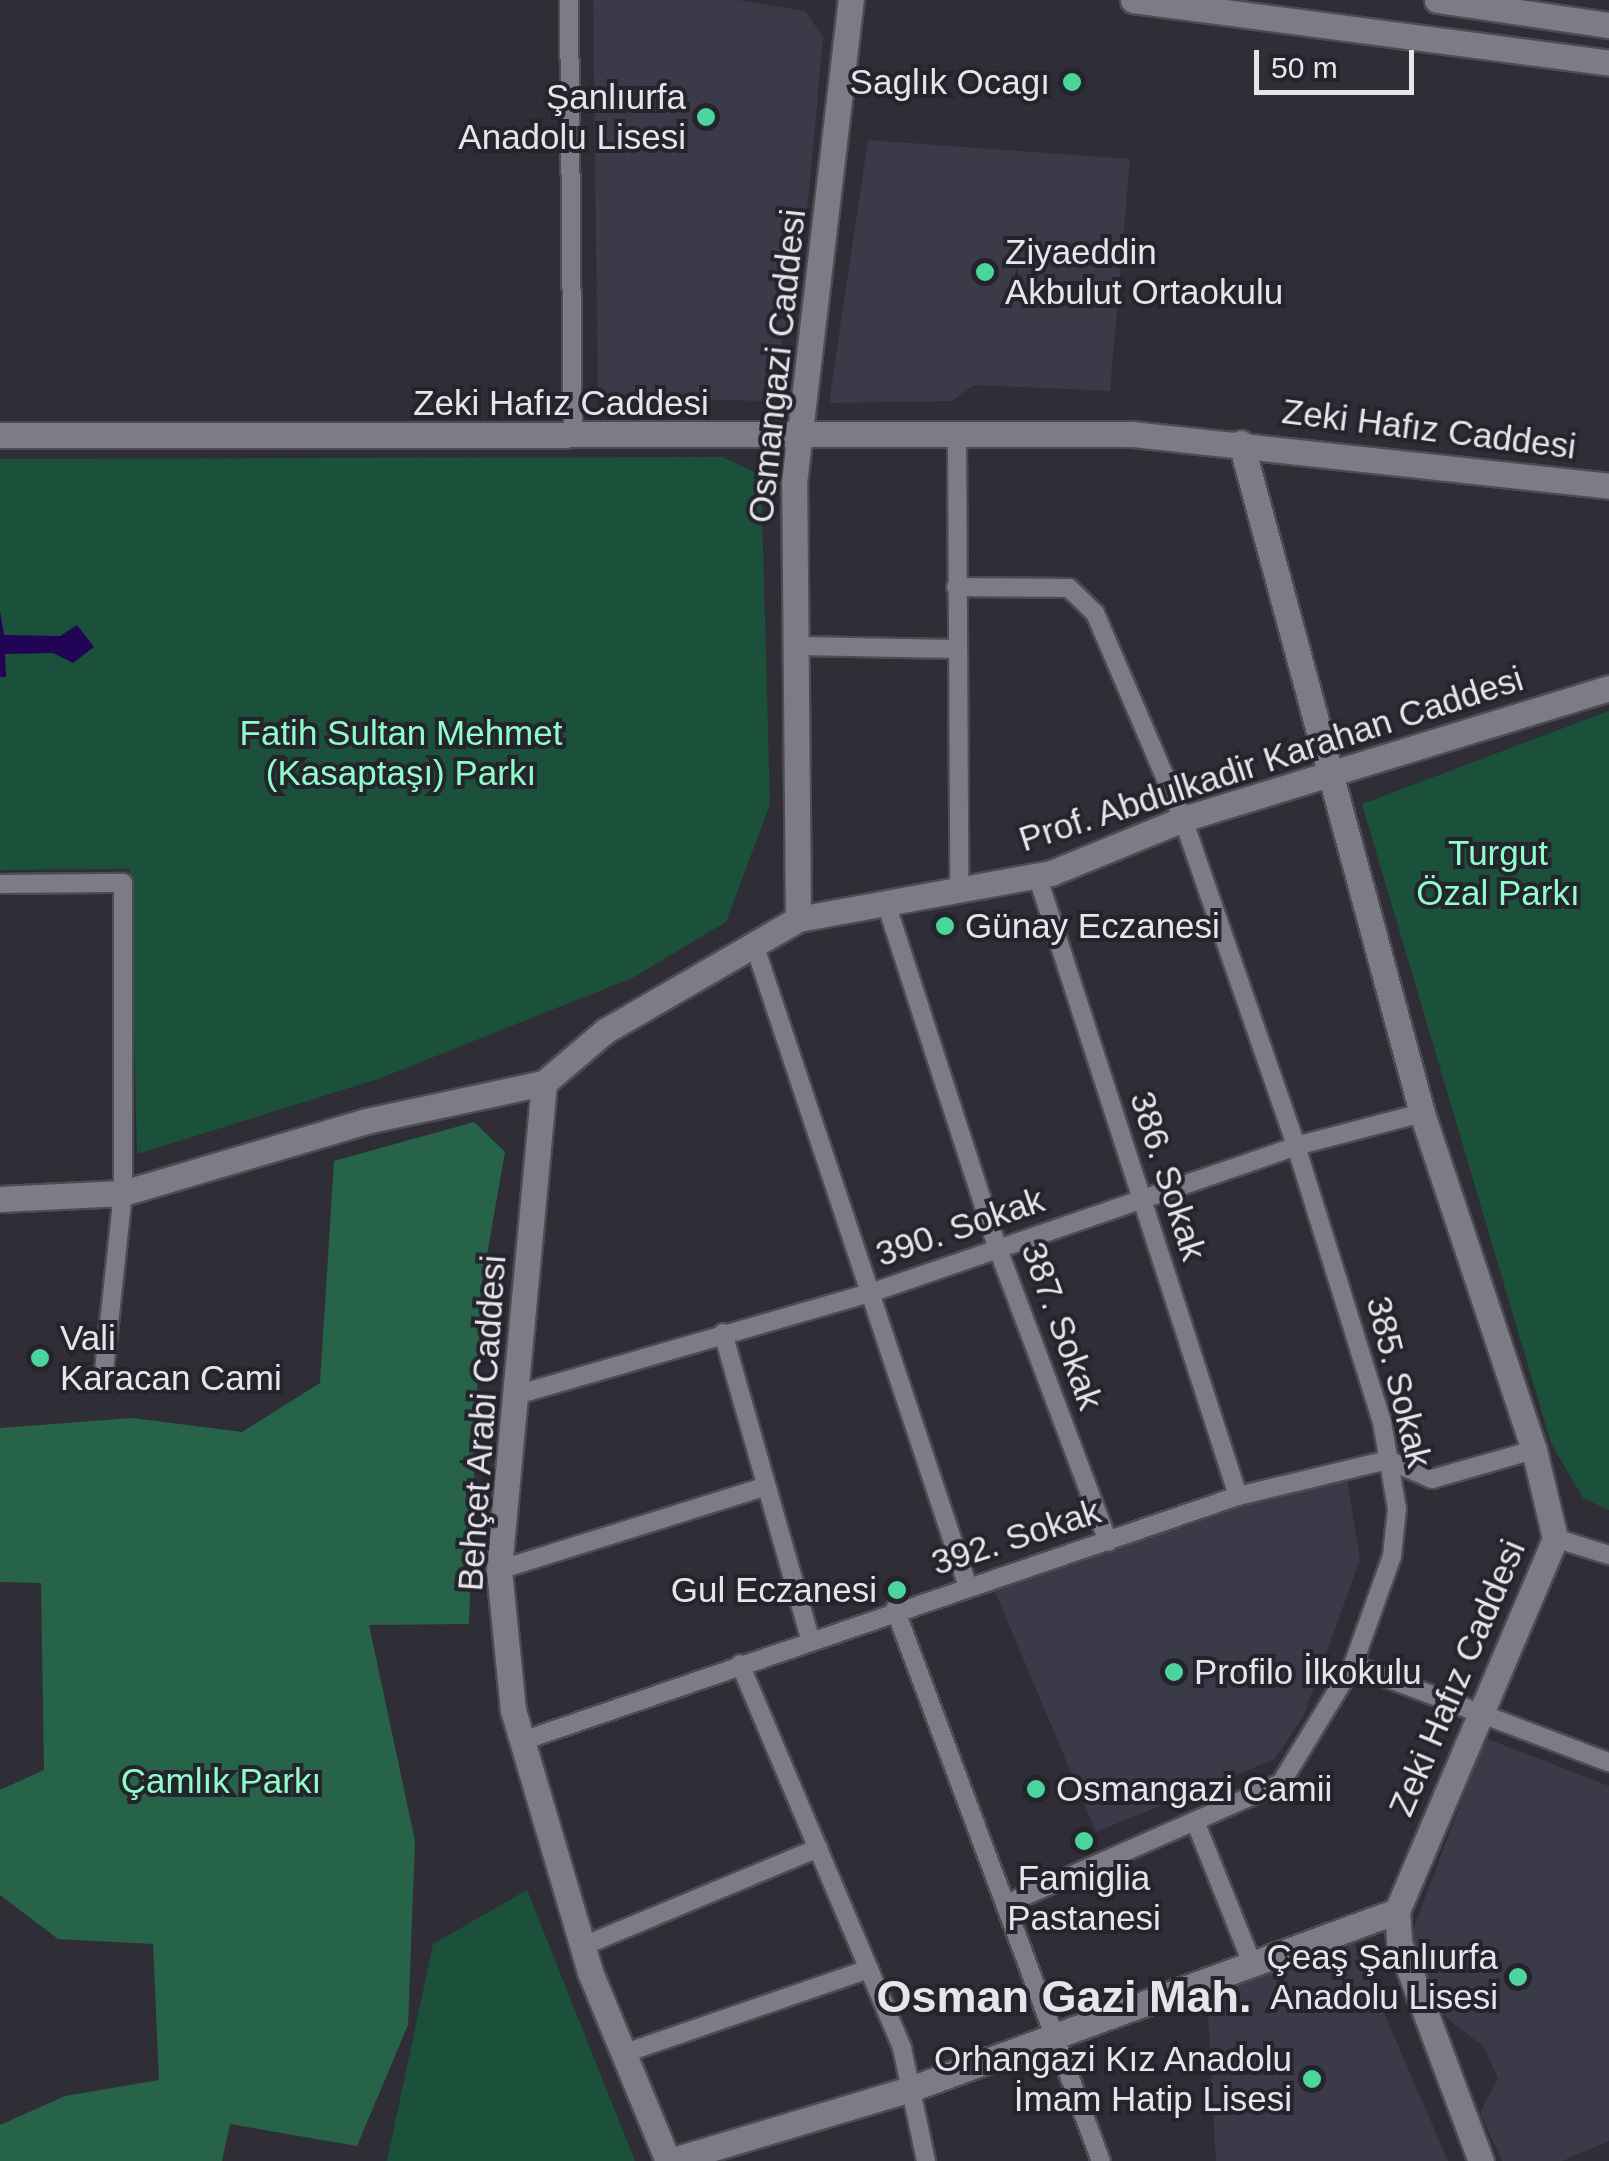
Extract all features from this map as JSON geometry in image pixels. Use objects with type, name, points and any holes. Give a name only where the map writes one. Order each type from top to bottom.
[{"type":"main road","points":[[1133,0],[1609,63]]},
{"type":"main road","points":[[1437,0],[1609,25]]},
{"type":"main road","name":"Osmangazi Caddesi","points":[[798,920],[794,483],[851,3]]},
{"type":"main road","name":"Zeki Hafız Caddesi","points":[[0,435],[800,438],[1132,434],[1609,486]]},
{"type":"main road","name":"Zeki Hafız Caddesi","points":[[1241,443],[1422,1113],[1534,1450],[1554,1538],[1478,1712],[1398,1912]]},
{"type":"main road","name":"Prof. Abdulkadir Karahan Caddesi","points":[[0,1199],[123,1193],[366,1122],[544,1083],[605,1030],[798,920],[1037,875],[1183,819],[1332,770],[1609,688]]},
{"type":"main road","name":"Behçet Arabi Caddesi","points":[[544,1083],[499,1570],[513,1710],[583,1946],[669,2161]]},
{"type":"main road","points":[[669,2161],[913,2088],[1251,1961],[1398,1912],[1400,1942],[1481,2161]]},
{"type":"street","points":[[569,0],[572,438]]},
{"type":"street","points":[[957,436],[959,890]]},
{"type":"street","name":"385. Sokak","points":[[956,587],[1069,588],[1096,612],[1183,819],[1296,1146],[1382,1422],[1397,1509],[1392,1556],[1354,1664],[1282,1783],[1008,1902]]},
{"type":"street","points":[[796,646],[957,648]]},
{"type":"street","name":"386. Sokak","points":[[1037,875],[1238,1496]]},
{"type":"street","points":[[0,884],[124,884],[123,1193],[104,1371]]},
{"type":"street","name":"387. Sokak","points":[[886,903],[998,1249],[1108,1542]]},
{"type":"street","points":[[756,947],[968,1587]]},
{"type":"street","name":"390. Sokak","points":[[516,1395],[873,1292],[1296,1146],[1422,1113]]},
{"type":"street","points":[[723,1333],[810,1639]]},
{"type":"street","points":[[1388,1460],[1432,1480],[1534,1450]]},
{"type":"street","name":"392. Sokak","points":[[522,1741],[896,1609],[1238,1496],[1388,1460]]},
{"type":"street","points":[[499,1570],[764,1487]]},
{"type":"street","points":[[1554,1538],[1609,1555]]},
{"type":"street","points":[[896,1609],[1008,1902],[1050,2034],[1101,2161]]},
{"type":"street","points":[[740,1664],[868,1969],[913,2088],[926,2161]]},
{"type":"street","points":[[1354,1664],[1609,1762]]},
{"type":"street","points":[[1195,1821],[1251,1961]]},
{"type":"street","points":[[583,1946],[818,1848]]},
{"type":"street","points":[[625,2053],[868,1969]]},
{"type":"shaded area","points":[[593,0],[738,0],[805,11],[823,37],[808,202],[777,369],[764,401],[598,397]]},
{"type":"shaded area","name":"Ziyaeddin Akbulut Ortaokulu","points":[[868,140],[1130,159],[1110,391],[974,385],[952,401],[829,403]]},
{"type":"shaded area","points":[[0,611],[4,635],[60,636],[77,625],[94,647],[73,663],[53,653],[5,654],[6,677],[0,677]]},
{"type":"shaded area","name":"Profilo İlkokulu","points":[[1347,1478],[1360,1560],[1303,1717],[1275,1759],[1096,1832],[994,1589],[1260,1495]]},
{"type":"shaded area","name":"Çeaş Şanlıurfa Anadolu Lisesi","points":[[1485,1738],[1609,1786],[1609,2141],[1562,2161],[1502,2161],[1480,2113],[1498,2078],[1483,2046],[1445,2017],[1410,1938]]},
{"type":"shaded area","name":"Orhangazi Kız Anadolu İmam Hatip Lisesi","points":[[1353,1941],[1448,2161],[1216,2161],[1207,1996]]},
{"type":"green space","name":"Fatih Sultan Mehmet (Kasaptaşı) Parkı","points":[[722,457],[761,475],[770,804],[726,922],[632,978],[378,1079],[137,1154],[130,869],[0,870],[0,459]]},
{"type":"green space","name":"Turgut Özal Parkı","points":[[1609,711],[1609,1510],[1583,1498],[1551,1443],[1362,804]]},
{"type":"green space","name":"Çamlık Parkı","points":[[474,1122],[505,1152],[481,1289],[469,1624],[369,1625],[415,1841],[408,2025],[357,2146],[230,2124],[222,2161],[0,2161],[0,2125],[65,2096],[159,2080],[153,1944],[58,1939],[0,1895],[0,1790],[44,1770],[41,1583],[0,1582],[0,1428],[132,1418],[242,1432],[320,1383],[334,1161]]},
{"type":"green space","points":[[527,1890],[635,2161],[387,2161],[433,1944]]},
{"type":"place","name":"Saglık Ocagı","points":[[1072,82]]},
{"type":"place","name":"Şanlıurfa Anadolu Lisesi","points":[[706,117]]},
{"type":"place","name":"Ziyaeddin Akbulut Ortaokulu","points":[[985,272]]},
{"type":"place","name":"Günay Eczanesi","points":[[945,926]]},
{"type":"place","name":"Vali Karacan Cami","points":[[40,1358]]},
{"type":"place","name":"Gul Eczanesi","points":[[897,1590]]},
{"type":"place","name":"Profilo İlkokulu","points":[[1174,1672]]},
{"type":"place","name":"Osmangazi Camii","points":[[1036,1789]]},
{"type":"place","name":"Famiglia Pastanesi","points":[[1084,1841]]},
{"type":"place","name":"Çeaş Şanlıurfa Anadolu Lisesi","points":[[1518,1977]]},
{"type":"place","name":"Orhangazi Kız Anadolu İmam Hatip Lisesi","points":[[1312,2079]]},
{"type":"district","name":"Osman Gazi Mah.","points":[[1064,1997]]}]
